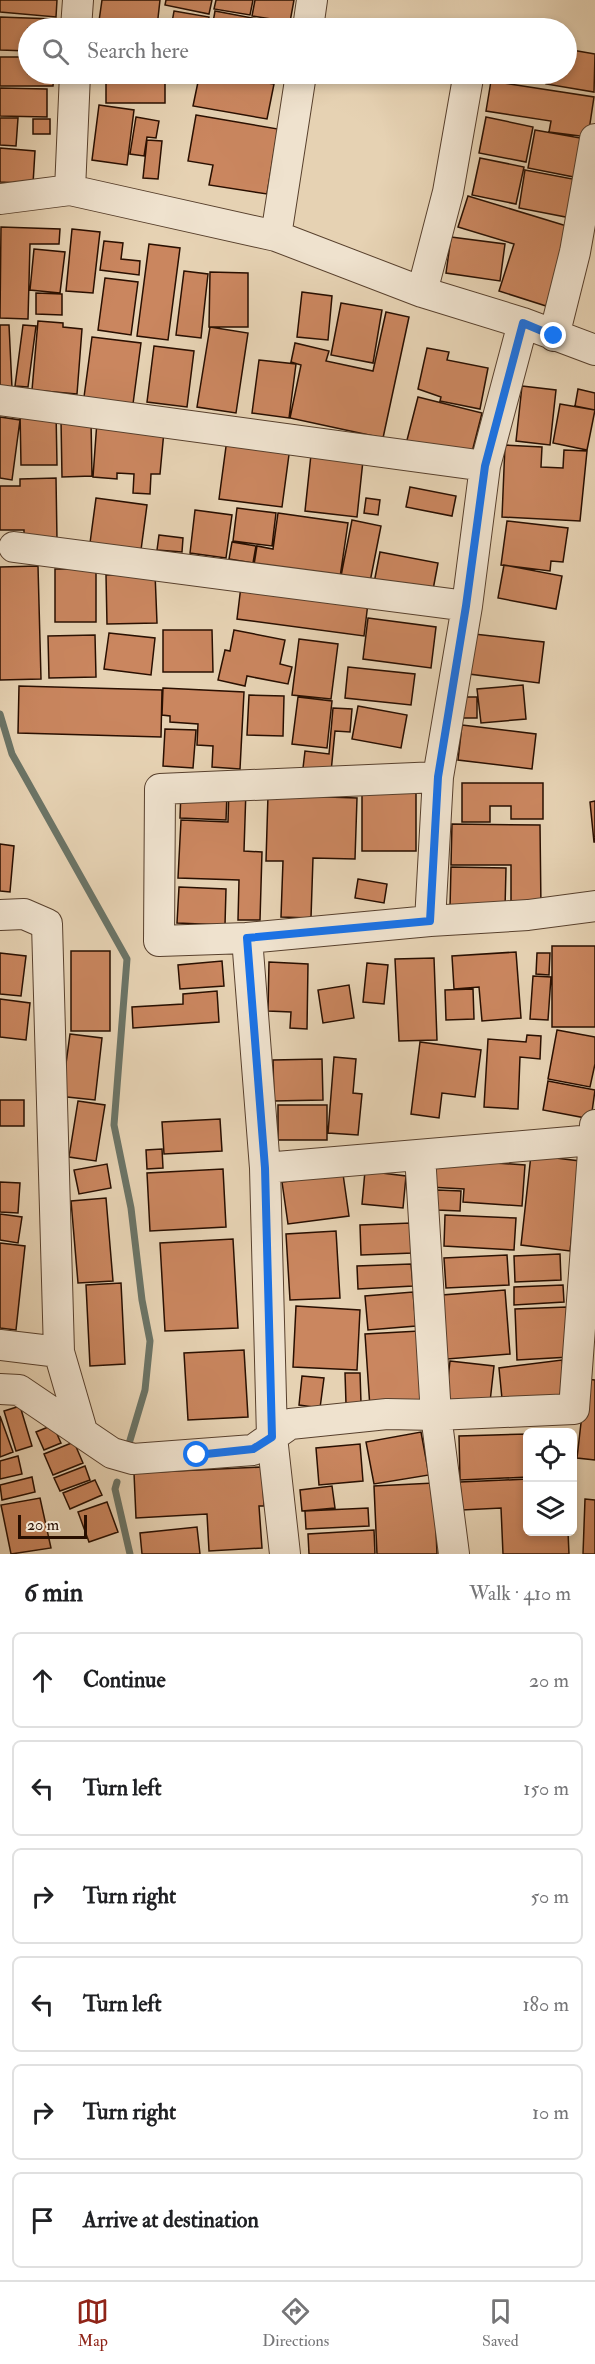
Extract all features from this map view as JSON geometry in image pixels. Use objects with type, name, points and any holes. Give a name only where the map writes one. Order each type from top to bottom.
[{"type":"street","points":[[77,18],[78,0]]},
{"type":"street","points":[[309,18],[312,0]]},
{"type":"street","points":[[70,190],[75,84]]},
{"type":"street","points":[[276,236],[299,84]]},
{"type":"street","points":[[422,291],[448,192],[467,84]]},
{"type":"street","points":[[554,336],[575,252],[595,139]]},
{"type":"street","points":[[0,199],[70,190],[276,236],[422,291],[523,323],[595,350]]},
{"type":"street","points":[[430,921],[438,777],[466,606],[485,466],[523,323]]},
{"type":"street","points":[[0,400],[485,466]]},
{"type":"street","points":[[14,547],[466,606]]},
{"type":"street","points":[[438,777],[159,789],[159,941],[247,938],[430,921],[528,915],[595,906]]},
{"type":"street","points":[[0,915],[24,915],[47,924],[59,1352],[82,1431]]},
{"type":"street","points":[[247,938],[265,1168],[272,1437],[285,1554]]},
{"type":"street","points":[[0,1389],[18,1390],[112,1453],[133,1459],[253,1449],[290,1424],[387,1414],[436,1415],[574,1409],[586,1368],[594,1133],[420,1155],[265,1168]]},
{"type":"street","points":[[420,1155],[436,1415],[454,1554]]},
{"type":"street","points":[[0,1344],[59,1352]]},
{"type":"building","points":[[0,0],[57,0],[56,17],[0,12]]},
{"type":"building","points":[[102,0],[160,0],[158,18],[99,18]]},
{"type":"building","points":[[166,0],[212,0],[209,14],[165,5]]},
{"type":"building","points":[[216,0],[253,0],[250,15],[214,9]]},
{"type":"building","points":[[255,0],[294,0],[291,18],[252,16]]},
{"type":"building","points":[[174,11],[209,17],[209,18],[173,18]]},
{"type":"building","points":[[215,11],[252,18],[214,18]]},
{"type":"building","points":[[0,17],[27,18],[18,18],[18,51],[0,50]]},
{"type":"building","points":[[577,51],[595,54],[594,92],[546,84],[577,84]]},
{"type":"building","points":[[0,57],[18,57],[18,84],[53,84],[53,86],[0,86]]},
{"type":"building","points":[[106,84],[165,84],[165,103],[106,103]]},
{"type":"building","points":[[198,84],[274,84],[267,119],[193,106]]},
{"type":"building","points":[[490,84],[510,84],[594,97],[588,137],[549,132],[551,121],[486,111]]},
{"type":"building","points":[[0,88],[47,89],[47,117],[0,116]]},
{"type":"building","points":[[99,105],[134,110],[127,165],[92,160]]},
{"type":"building","points":[[196,115],[278,129],[267,194],[209,185],[213,165],[188,161]]},
{"type":"building","points":[[136,117],[159,121],[156,138],[147,137],[144,156],[130,154]]},
{"type":"building","points":[[486,117],[533,127],[526,162],[479,153]]},
{"type":"building","points":[[0,118],[18,118],[16,146],[0,145]]},
{"type":"building","points":[[33,119],[50,119],[50,134],[33,134]]},
{"type":"building","points":[[535,130],[586,139],[579,178],[528,168]]},
{"type":"building","points":[[147,140],[162,141],[158,179],[143,178]]},
{"type":"building","points":[[0,148],[35,151],[33,184],[0,182]]},
{"type":"building","points":[[480,158],[524,167],[516,204],[472,195]]},
{"type":"building","points":[[525,170],[578,180],[571,218],[519,208]]},
{"type":"building","points":[[468,196],[570,227],[546,306],[499,291],[514,244],[458,227]]},
{"type":"building","points":[[1,227],[60,229],[59,244],[30,244],[28,319],[0,318]]},
{"type":"building","points":[[72,229],[100,232],[93,293],[66,291]]},
{"type":"building","points":[[451,237],[505,244],[500,281],[446,273]]},
{"type":"building","points":[[104,241],[123,243],[121,259],[140,261],[139,275],[100,270]]},
{"type":"building","points":[[149,244],[180,248],[168,340],[137,336]]},
{"type":"building","points":[[34,249],[65,252],[60,293],[30,290]]},
{"type":"building","points":[[184,271],[208,274],[201,338],[176,335]]},
{"type":"building","points":[[210,272],[248,273],[248,327],[209,327]]},
{"type":"building","points":[[105,278],[138,282],[131,335],[98,330]]},
{"type":"building","points":[[302,292],[332,296],[328,340],[297,337]]},
{"type":"building","points":[[36,293],[62,294],[62,315],[36,314]]},
{"type":"building","points":[[341,303],[382,310],[373,363],[331,355]]},
{"type":"building","points":[[386,312],[409,317],[383,438],[290,418],[301,365],[291,362],[295,343],[329,351],[326,361],[373,371]]},
{"type":"building","points":[[38,321],[63,323],[63,327],[82,329],[77,394],[32,390]]},
{"type":"building","points":[[0,325],[9,325],[12,388],[0,389]]},
{"type":"building","points":[[23,325],[36,326],[28,387],[15,386]]},
{"type":"building","points":[[210,327],[248,333],[236,413],[197,407]]},
{"type":"building","points":[[92,337],[141,343],[133,404],[84,397]]},
{"type":"building","points":[[154,346],[194,351],[187,407],[147,402]]},
{"type":"building","points":[[427,348],[449,352],[447,360],[488,368],[480,409],[440,401],[441,397],[418,389]]},
{"type":"building","points":[[259,360],[296,364],[289,418],[252,413]]},
{"type":"building","points":[[522,386],[556,390],[550,445],[516,441]]},
{"type":"building","points":[[578,389],[595,393],[595,410],[575,406]]},
{"type":"building","points":[[418,397],[482,413],[470,460],[406,444]]},
{"type":"building","points":[[560,404],[595,410],[587,450],[553,443]]},
{"type":"building","points":[[20,411],[56,411],[57,465],[21,465]]},
{"type":"building","points":[[0,417],[20,420],[12,480],[0,478]]},
{"type":"building","points":[[61,420],[91,420],[92,476],[62,477]]},
{"type":"building","points":[[97,421],[164,431],[160,474],[151,474],[150,494],[133,493],[134,474],[117,473],[117,479],[93,477]]},
{"type":"building","points":[[227,439],[290,447],[282,507],[219,499]]},
{"type":"building","points":[[312,445],[364,451],[357,517],[305,511]]},
{"type":"building","points":[[505,445],[542,447],[541,467],[563,468],[564,450],[587,451],[580,521],[502,517]]},
{"type":"building","points":[[56,478],[57,540],[24,540],[24,530],[0,530],[0,486],[20,486],[20,479]]},
{"type":"building","points":[[410,487],[456,496],[452,516],[406,507]]},
{"type":"building","points":[[96,498],[147,505],[141,550],[90,543]]},
{"type":"building","points":[[366,498],[380,500],[378,515],[364,513]]},
{"type":"building","points":[[237,508],[276,513],[272,546],[233,541]]},
{"type":"building","points":[[195,510],[232,515],[226,558],[190,553]]},
{"type":"building","points":[[278,513],[348,523],[340,577],[254,565],[257,546],[273,549]]},
{"type":"building","points":[[352,520],[381,526],[369,587],[340,581]]},
{"type":"building","points":[[507,521],[568,528],[563,562],[551,561],[550,571],[501,565]]},
{"type":"building","points":[[159,535],[183,538],[182,552],[157,550]]},
{"type":"building","points":[[232,542],[256,546],[253,563],[229,559]]},
{"type":"building","points":[[380,552],[438,563],[432,595],[374,583]]},
{"type":"building","points":[[504,565],[562,576],[556,609],[498,598]]},
{"type":"building","points":[[38,566],[41,679],[0,680],[0,567]]},
{"type":"building","points":[[55,569],[96,569],[96,622],[55,622]]},
{"type":"building","points":[[155,573],[157,623],[107,624],[106,575]]},
{"type":"building","points":[[241,586],[368,603],[364,636],[237,619]]},
{"type":"building","points":[[368,618],[436,627],[431,668],[363,659]]},
{"type":"building","points":[[163,630],[212,630],[213,672],[163,672]]},
{"type":"building","points":[[234,630],[285,640],[280,664],[292,667],[288,684],[247,676],[245,686],[218,680],[225,650],[230,651]]},
{"type":"building","points":[[109,633],[155,638],[151,675],[104,669]]},
{"type":"building","points":[[474,634],[544,642],[539,683],[469,674]]},
{"type":"building","points":[[95,635],[96,677],[49,678],[48,636]]},
{"type":"building","points":[[299,639],[338,644],[331,699],[292,695]]},
{"type":"building","points":[[348,667],[415,674],[411,705],[345,698]]},
{"type":"building","points":[[523,685],[526,719],[481,723],[477,689]]},
{"type":"building","points":[[19,686],[162,690],[161,737],[18,733]]},
{"type":"building","points":[[163,688],[244,692],[240,769],[212,767],[213,746],[197,745],[198,724],[170,722],[170,716],[162,715]]},
{"type":"building","points":[[249,695],[284,696],[283,736],[247,735]]},
{"type":"building","points":[[298,697],[332,701],[327,748],[292,744]]},
{"type":"building","points":[[462,697],[477,697],[477,718],[462,718]]},
{"type":"building","points":[[358,706],[407,715],[401,748],[352,739]]},
{"type":"building","points":[[333,708],[352,709],[350,732],[335,731],[331,772],[303,768],[305,751],[329,754]]},
{"type":"building","points":[[462,725],[536,734],[532,769],[458,760]]},
{"type":"building","points":[[165,729],[196,730],[193,768],[163,766]]},
{"type":"building","points":[[462,783],[543,783],[543,819],[511,819],[511,806],[490,806],[490,822],[462,822]]},
{"type":"building","points":[[362,787],[416,787],[416,851],[362,851]]},
{"type":"building","points":[[229,788],[246,789],[244,851],[262,852],[260,920],[238,920],[239,880],[178,878],[181,820],[228,822]]},
{"type":"building","points":[[181,791],[227,793],[226,820],[180,818]]},
{"type":"building","points":[[268,795],[357,798],[355,859],[313,858],[311,918],[281,917],[283,861],[266,861]]},
{"type":"building","points":[[595,801],[595,842],[594,842],[590,802]]},
{"type":"building","points":[[452,824],[540,825],[541,909],[511,909],[511,865],[451,865]]},
{"type":"building","points":[[0,844],[14,846],[10,892],[0,891]]},
{"type":"building","points":[[451,867],[506,868],[505,909],[450,908]]},
{"type":"building","points":[[358,879],[387,884],[384,903],[355,898]]},
{"type":"building","points":[[179,887],[226,889],[225,925],[177,923]]},
{"type":"building","points":[[552,946],[595,946],[595,1027],[552,1027]]},
{"type":"building","points":[[71,951],[110,951],[110,1031],[71,1031]]},
{"type":"building","points":[[516,952],[521,1018],[482,1021],[479,987],[454,989],[452,956]]},
{"type":"building","points":[[0,953],[26,956],[21,996],[0,994]]},
{"type":"building","points":[[537,953],[550,953],[549,975],[536,974]]},
{"type":"building","points":[[434,958],[437,1040],[399,1041],[395,959]]},
{"type":"building","points":[[222,961],[224,986],[180,989],[178,965]]},
{"type":"building","points":[[269,962],[308,964],[307,1029],[290,1028],[291,1012],[268,1011]]},
{"type":"building","points":[[367,963],[388,965],[384,1004],[363,1002]]},
{"type":"building","points":[[533,976],[551,977],[548,1020],[530,1019]]},
{"type":"building","points":[[349,985],[354,1018],[323,1023],[318,990]]},
{"type":"building","points":[[473,989],[474,1019],[446,1020],[445,990]]},
{"type":"building","points":[[217,991],[219,1022],[133,1028],[132,1007],[183,1004],[183,994]]},
{"type":"building","points":[[0,999],[30,1003],[26,1040],[0,1037]]},
{"type":"building","points":[[557,1030],[595,1037],[595,1064],[590,1087],[548,1079]]},
{"type":"building","points":[[70,1034],[102,1038],[95,1100],[58,1096],[65,1071]]},
{"type":"building","points":[[527,1035],[541,1036],[540,1059],[520,1057],[518,1109],[484,1107],[488,1039],[526,1042]]},
{"type":"building","points":[[420,1042],[481,1050],[475,1097],[442,1093],[439,1118],[411,1114]]},
{"type":"building","points":[[334,1057],[356,1059],[353,1093],[362,1094],[358,1135],[328,1133]]},
{"type":"building","points":[[322,1059],[323,1100],[274,1101],[273,1060]]},
{"type":"building","points":[[548,1081],[595,1090],[591,1119],[543,1110]]},
{"type":"building","points":[[0,1100],[24,1100],[24,1126],[0,1126]]},
{"type":"building","points":[[78,1101],[105,1105],[96,1161],[69,1157]]},
{"type":"building","points":[[278,1105],[327,1105],[327,1140],[278,1140]]},
{"type":"building","points":[[220,1119],[222,1151],[164,1154],[162,1122]]},
{"type":"building","points":[[162,1149],[163,1168],[147,1169],[146,1150]]},
{"type":"building","points":[[531,1155],[580,1161],[570,1251],[521,1245]]},
{"type":"building","points":[[450,1160],[525,1165],[522,1206],[463,1202],[464,1189],[429,1187],[430,1164]]},
{"type":"building","points":[[107,1164],[111,1188],[79,1194],[74,1170]]},
{"type":"building","points":[[223,1169],[226,1227],[150,1231],[147,1173]]},
{"type":"building","points":[[365,1171],[406,1176],[403,1208],[362,1204]]},
{"type":"building","points":[[343,1174],[349,1216],[288,1224],[282,1182]]},
{"type":"building","points":[[0,1182],[20,1183],[18,1213],[0,1212]]},
{"type":"building","points":[[437,1190],[461,1191],[460,1211],[437,1210]]},
{"type":"building","points":[[106,1198],[113,1281],[78,1283],[71,1201]]},
{"type":"building","points":[[0,1214],[22,1217],[18,1243],[0,1240]]},
{"type":"building","points":[[445,1215],[516,1218],[514,1250],[444,1246]]},
{"type":"building","points":[[411,1223],[413,1253],[361,1255],[360,1225]]},
{"type":"building","points":[[336,1231],[340,1298],[290,1300],[286,1234]]},
{"type":"building","points":[[233,1239],[238,1328],[165,1331],[160,1243]]},
{"type":"building","points":[[0,1243],[25,1246],[16,1330],[0,1328]]},
{"type":"building","points":[[560,1254],[561,1280],[515,1282],[514,1256]]},
{"type":"building","points":[[507,1255],[509,1285],[446,1288],[444,1258]]},
{"type":"building","points":[[411,1264],[413,1286],[358,1289],[357,1266]]},
{"type":"building","points":[[121,1283],[125,1364],[90,1366],[86,1285]]},
{"type":"building","points":[[563,1285],[564,1302],[514,1305],[514,1287]]},
{"type":"building","points":[[505,1290],[510,1354],[447,1359],[442,1295]]},
{"type":"building","points":[[413,1292],[416,1326],[368,1330],[365,1296]]},
{"type":"building","points":[[296,1306],[360,1310],[357,1370],[293,1367]]},
{"type":"building","points":[[567,1307],[570,1357],[517,1360],[515,1309]]},
{"type":"building","points":[[419,1331],[424,1405],[370,1408],[365,1334]]},
{"type":"building","points":[[244,1350],[248,1417],[188,1420],[184,1353]]},
{"type":"building","points":[[562,1360],[567,1402],[503,1409],[499,1368]]},
{"type":"building","points":[[450,1361],[494,1366],[489,1411],[445,1407]]},
{"type":"building","points":[[345,1373],[360,1373],[361,1403],[346,1404]]},
{"type":"building","points":[[302,1376],[324,1378],[320,1408],[299,1405]]},
{"type":"building","points":[[586,1379],[595,1380],[595,1460],[577,1458]]},
{"type":"building","points":[[20,1406],[32,1446],[16,1451],[4,1411]]},
{"type":"building","points":[[0,1416],[13,1452],[0,1457]]},
{"type":"building","points":[[53,1425],[61,1443],[44,1450],[36,1432]]},
{"type":"building","points":[[421,1432],[429,1475],[374,1484],[366,1442]]},
{"type":"building","points":[[523,1434],[523,1477],[460,1480],[459,1436]]},
{"type":"building","points":[[74,1442],[83,1463],[53,1475],[44,1454]]},
{"type":"building","points":[[360,1444],[363,1481],[319,1485],[316,1448]]},
{"type":"building","points":[[18,1456],[22,1474],[0,1479],[0,1461]]},
{"type":"building","points":[[85,1466],[90,1480],[60,1491],[54,1478]]},
{"type":"building","points":[[262,1467],[264,1506],[259,1506],[262,1548],[209,1551],[207,1514],[136,1518],[134,1473]]},
{"type":"building","points":[[32,1477],[35,1492],[2,1500],[0,1485]]},
{"type":"building","points":[[523,1479],[523,1536],[568,1536],[569,1554],[503,1554],[501,1508],[462,1510],[460,1482]]},
{"type":"building","points":[[95,1480],[102,1495],[70,1509],[63,1493]]},
{"type":"building","points":[[434,1483],[437,1554],[377,1554],[374,1486]]},
{"type":"building","points":[[332,1486],[335,1508],[302,1511],[300,1490]]},
{"type":"building","points":[[40,1498],[51,1548],[11,1554],[1,1505]]},
{"type":"building","points":[[585,1499],[595,1500],[595,1554],[583,1554]]},
{"type":"building","points":[[107,1502],[118,1532],[89,1542],[78,1512]]},
{"type":"building","points":[[368,1508],[369,1526],[306,1529],[305,1511]]},
{"type":"building","points":[[197,1527],[200,1554],[142,1554],[140,1533]]},
{"type":"building","points":[[374,1530],[375,1554],[309,1554],[308,1534]]},
{"type":"waterway","points":[[0,714],[12,754],[127,959],[114,1125],[131,1208],[142,1300],[150,1341],[145,1390],[128,1447]]},
{"type":"waterway","points":[[117,1482],[115,1489],[130,1554]]},
{"type":"route","points":[[197,1455],[253,1449],[272,1437],[265,1168],[247,938],[430,921],[438,777],[466,606],[485,466],[523,323],[554,336]]}]
